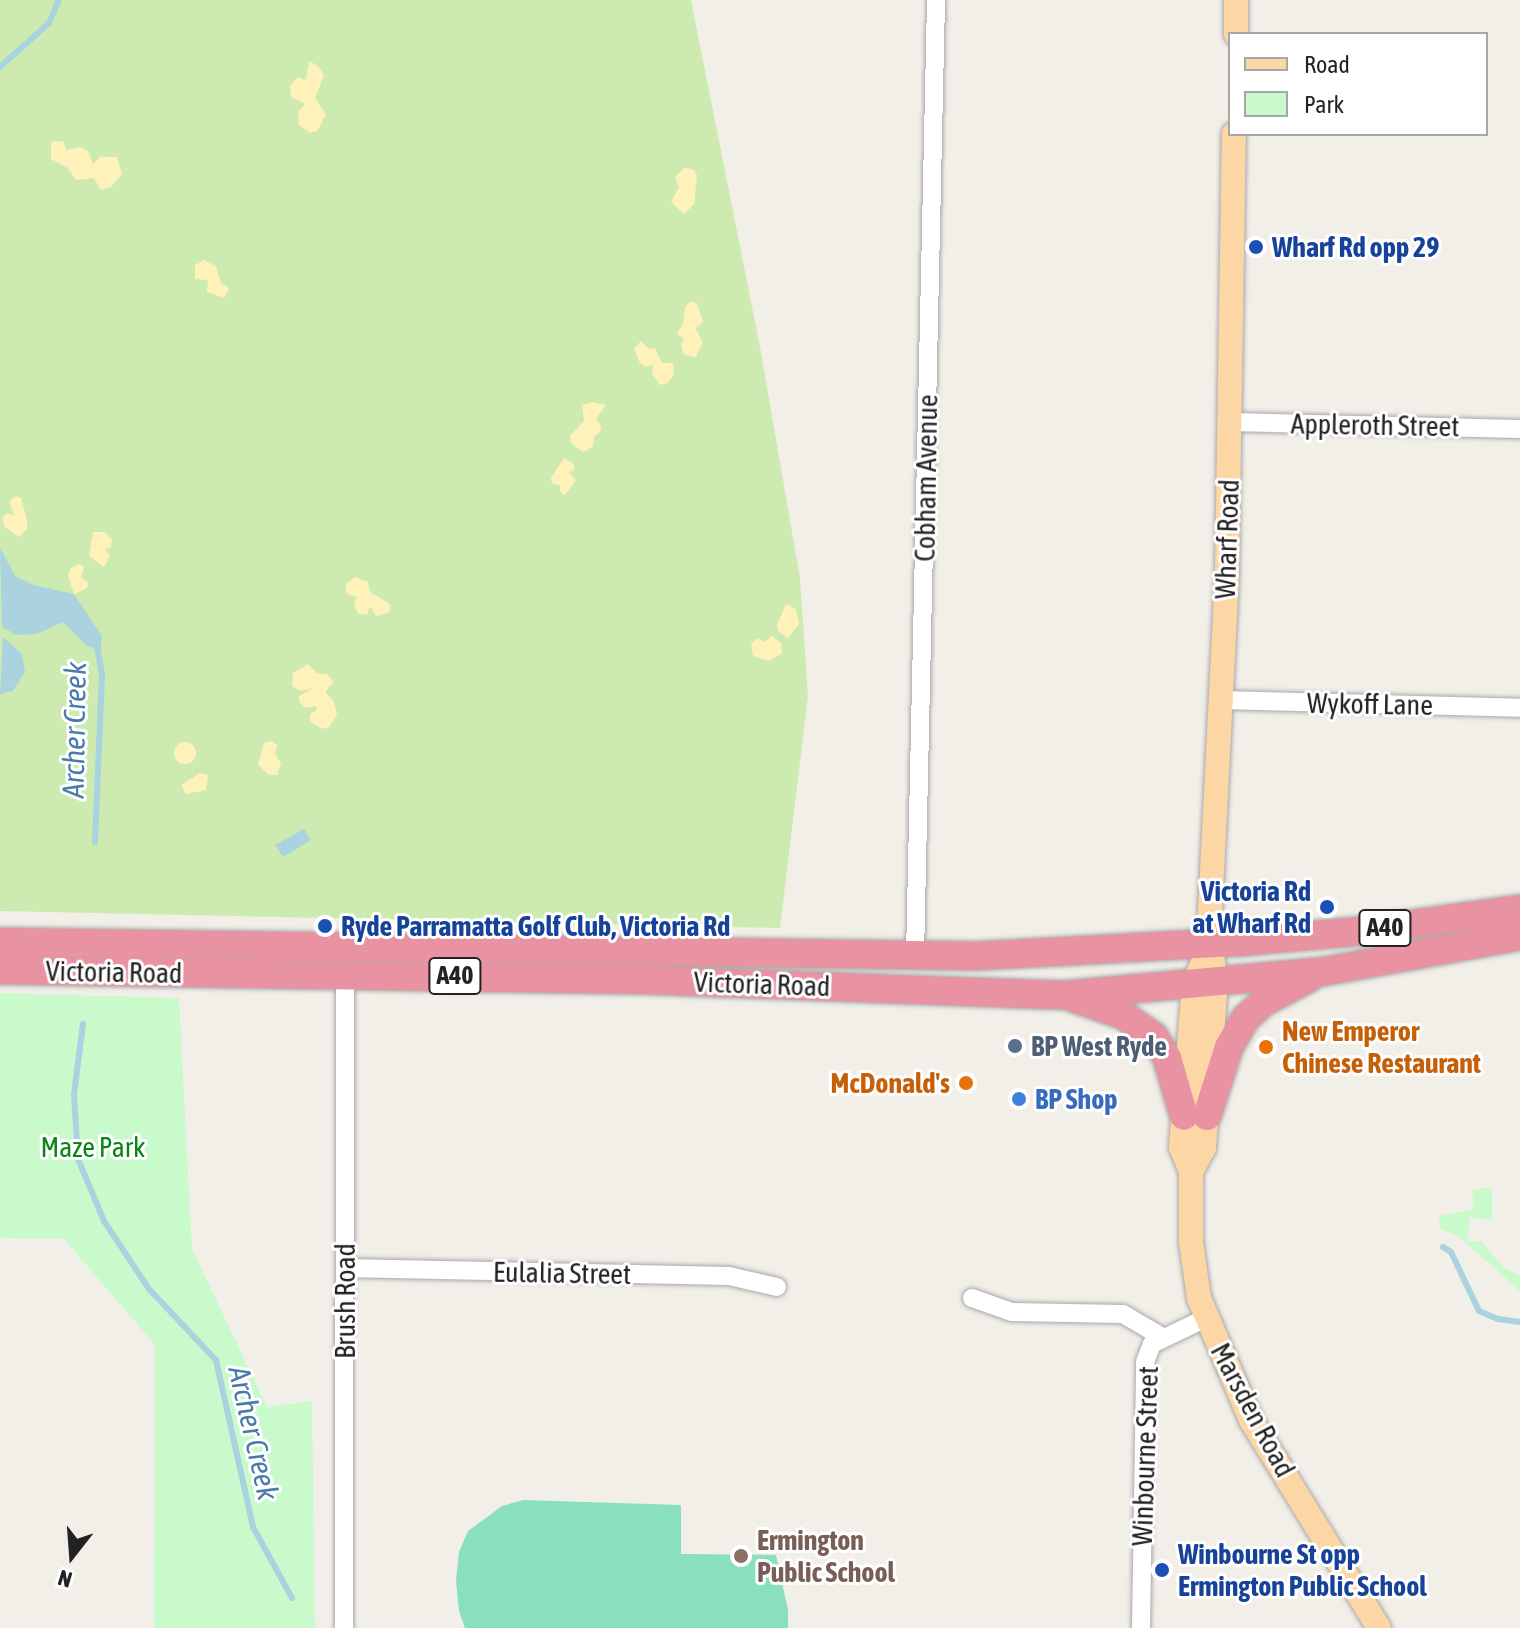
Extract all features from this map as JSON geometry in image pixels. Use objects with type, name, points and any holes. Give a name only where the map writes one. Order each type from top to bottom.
[{"type":"highway","name":"Victoria Road","points":[[0,942],[915,956],[1052,953],[1210,944],[1362,931],[1520,909]]},
{"type":"highway","name":"Victoria Road","points":[[0,970],[345,974],[1066,995],[1321,972],[1520,936]]},
{"type":"highway","points":[[1195,1116],[1246,1018],[1264,1002],[1321,972]]},
{"type":"highway","points":[[1066,995],[1123,1015],[1154,1037],[1195,1116]]},
{"type":"main road","points":[[1236,0],[1236,32]]},
{"type":"main road","name":"Wharf Road","points":[[1210,944],[1230,422],[1234,136]]},
{"type":"main road","name":"Marsden Road","points":[[1210,944],[1195,1116],[1204,1148],[1191,1172],[1191,1242],[1206,1318],[1251,1420],[1379,1628]]},
{"type":"street","name":"Cobham Avenue","points":[[915,956],[936,0]]},
{"type":"street","name":"Appleroth Street","points":[[1230,422],[1520,429]]},
{"type":"street","name":"Wykoff Lane","points":[[1221,700],[1520,708]]},
{"type":"street","name":"Brush Road","points":[[344,1628],[345,974]]},
{"type":"street","name":"Eulalia Street","points":[[345,1268],[729,1276],[777,1287]]},
{"type":"street","points":[[972,1298],[1012,1312],[1123,1314],[1162,1337]]},
{"type":"street","name":"Winbourne Street","points":[[1141,1628],[1143,1372],[1149,1348],[1162,1337],[1206,1318]]},
{"type":"green space","points":[[0,0],[691,0],[760,347],[800,578],[808,696],[780,928],[0,911]]},
{"type":"green space","name":"Maze Park","points":[[0,993],[179,998],[192,1249],[267,1407],[312,1401],[315,1628],[154,1628],[155,1345],[64,1239],[0,1238]]},
{"type":"green space","points":[[1492,1187],[1492,1220],[1470,1217],[1467,1241],[1481,1241],[1503,1267],[1520,1276],[1520,1291],[1457,1235],[1440,1229],[1439,1216],[1474,1209],[1472,1190]]},
{"type":"green space","points":[[523,1500],[681,1505],[681,1554],[776,1555],[788,1610],[788,1628],[465,1628],[459,1611],[456,1581],[459,1552],[468,1531],[502,1506]]},
{"type":"sand","points":[[309,61],[318,66],[324,75],[315,98],[326,115],[317,131],[310,133],[299,125],[298,112],[305,104],[291,97],[290,86],[298,77],[306,80]]},
{"type":"sand","points":[[51,142],[64,142],[66,150],[81,147],[88,151],[93,164],[100,157],[117,157],[122,174],[111,187],[101,190],[94,178],[76,180],[68,168],[51,159]]},
{"type":"sand","points":[[684,168],[693,169],[697,175],[694,204],[684,214],[671,202],[679,187],[675,177]]},
{"type":"sand","points":[[204,260],[216,266],[221,283],[229,288],[224,298],[207,292],[208,280],[195,279],[195,265]]},
{"type":"sand","points":[[691,301],[697,303],[703,322],[695,328],[703,342],[696,357],[684,355],[681,345],[684,339],[677,334],[683,323],[685,307]]},
{"type":"sand","points":[[641,341],[649,349],[655,348],[662,363],[673,363],[674,374],[668,383],[660,385],[652,373],[653,365],[645,367],[640,363],[634,349]]},
{"type":"sand","points":[[592,402],[606,405],[596,419],[601,427],[594,437],[593,447],[583,452],[571,443],[570,436],[584,421],[582,405]]},
{"type":"sand","points":[[564,458],[574,464],[574,470],[569,473],[576,480],[565,495],[560,492],[560,486],[552,483],[551,478]]},
{"type":"sand","points":[[16,496],[21,498],[27,520],[27,529],[19,537],[5,527],[2,518],[7,513],[15,516],[9,502]]},
{"type":"sand","points":[[93,532],[105,532],[112,539],[111,547],[105,549],[110,556],[104,567],[89,556]]},
{"type":"sand","points":[[79,564],[84,567],[81,578],[88,582],[87,588],[74,594],[68,575],[70,569]]},
{"type":"sand","points":[[355,577],[368,582],[370,592],[390,604],[390,612],[376,616],[370,606],[367,615],[358,614],[354,605],[357,597],[348,595],[346,590],[346,584]]},
{"type":"sand","points":[[786,604],[796,609],[799,624],[788,638],[778,631],[777,625]]},
{"type":"sand","points":[[772,636],[781,643],[782,653],[769,661],[753,656],[751,644],[758,638],[765,642]]},
{"type":"sand","points":[[308,664],[318,674],[327,674],[334,682],[325,692],[334,701],[337,715],[329,727],[322,729],[310,721],[310,714],[317,710],[316,706],[306,708],[299,702],[299,696],[313,688],[301,691],[292,686],[293,673]]},
{"type":"sand","points":[[272,741],[277,745],[275,754],[281,764],[277,775],[269,775],[258,765],[264,743]]},
{"type":"sand","points":[[185,742],[193,745],[196,753],[193,761],[185,764],[177,761],[174,753],[177,745]]},
{"type":"sand","points":[[200,773],[208,775],[206,790],[186,794],[181,785]]},
{"type":"water","name":"Archer Creek","points":[[0,547],[15,576],[34,585],[74,594],[102,636],[100,651],[86,645],[63,622],[37,634],[16,635],[2,627]]},
{"type":"water","points":[[3,637],[22,654],[25,672],[13,691],[0,694]]},
{"type":"water","points":[[304,829],[311,840],[283,857],[275,845]]},
{"type":"waterway","name":"Archer Creek","points":[[0,67],[49,23],[59,0]]},
{"type":"waterway","name":"Archer Creek","points":[[95,842],[102,674],[97,646]]},
{"type":"waterway","name":"Archer Creek","points":[[83,1024],[74,1094],[78,1159],[104,1221],[149,1289],[216,1360],[253,1527],[292,1598]]},
{"type":"waterway","points":[[1443,1247],[1451,1252],[1479,1311],[1498,1319],[1520,1322]]},
{"type":"place","name":"Wharf Rd opp 29","points":[[1256,247]]},
{"type":"place","name":"Victoria Rd at Wharf Rd","points":[[1327,907]]},
{"type":"place","name":"Ryde Parramatta Golf Club, Victoria Rd","points":[[325,926]]},
{"type":"place","name":"BP West Ryde","points":[[1015,1046]]},
{"type":"place","name":"New Emperor Chinese Restaurant","points":[[1266,1047]]},
{"type":"place","name":"McDonald's","points":[[966,1083]]},
{"type":"place","name":"BP Shop","points":[[1019,1099]]},
{"type":"place","name":"Ermington Public School","points":[[741,1556]]},
{"type":"place","name":"Winbourne St opp Ermington Public School","points":[[1162,1570]]}]
